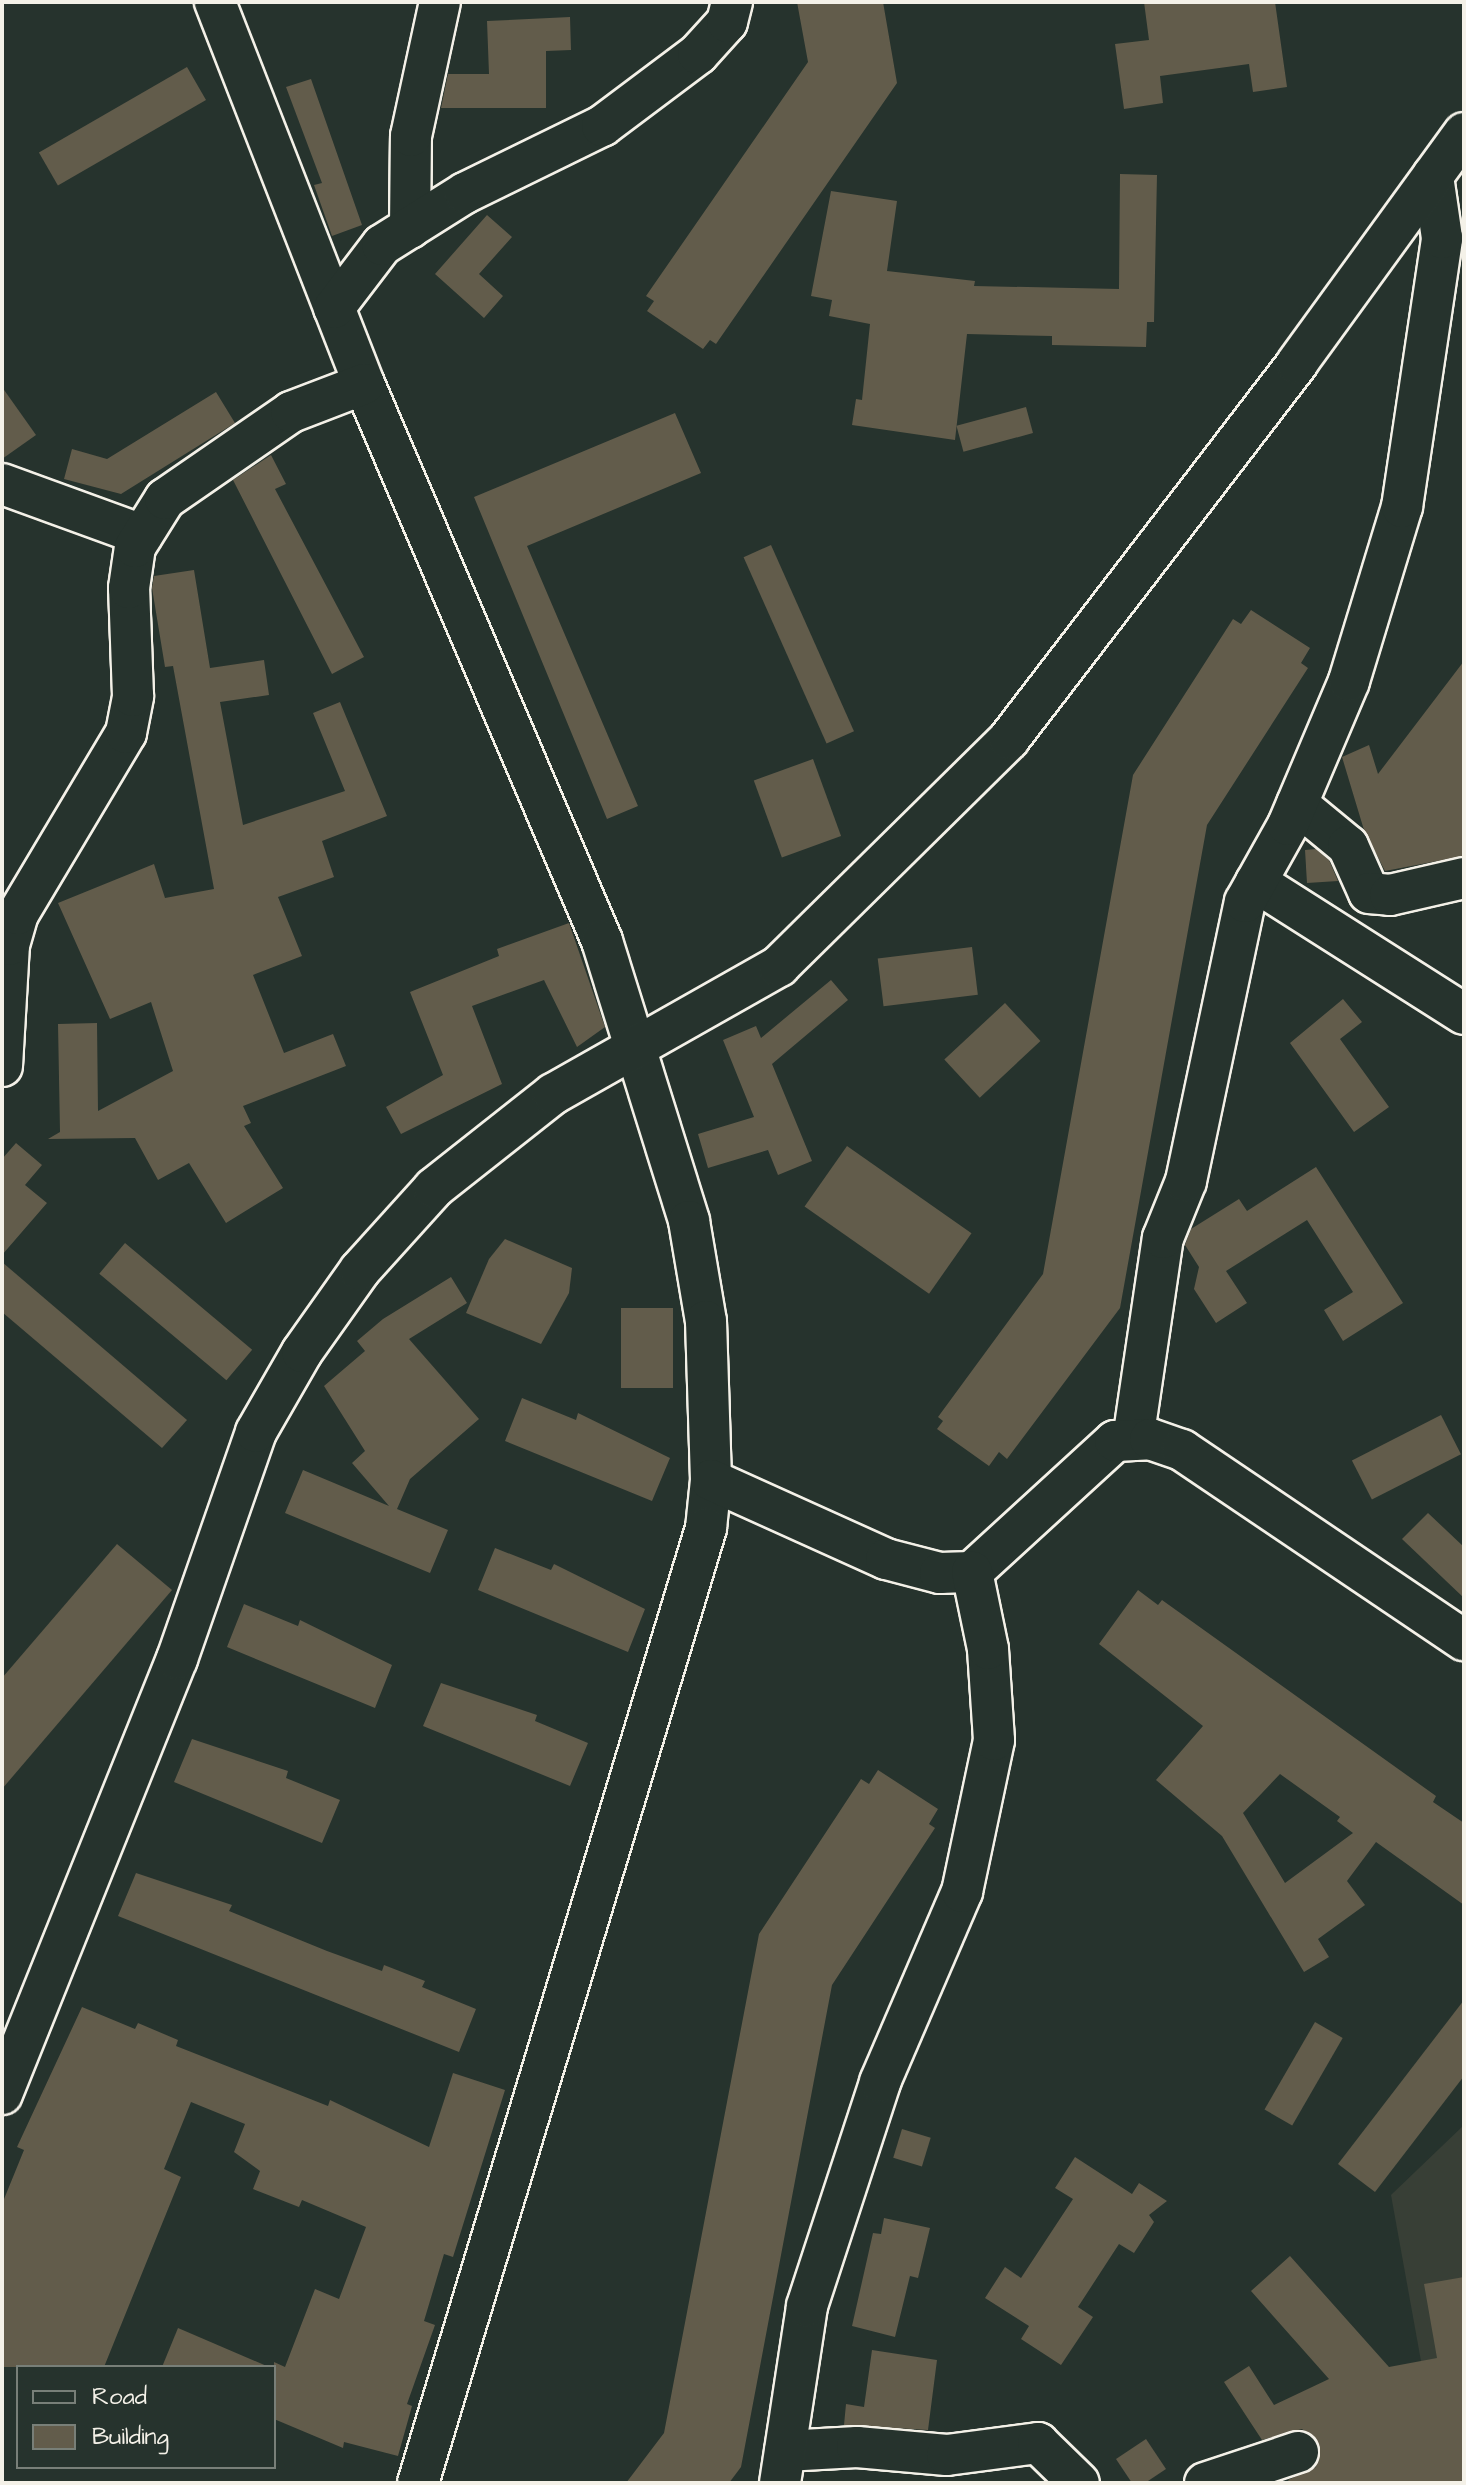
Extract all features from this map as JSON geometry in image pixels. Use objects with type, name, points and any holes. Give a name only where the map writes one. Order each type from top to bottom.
[{"type":"street","points":[[215,2],[364,384],[602,941],[689,1221],[706,1321],[711,1480],[706,1528],[418,2483]]},
{"type":"street","points":[[410,228],[411,136],[440,2]]},
{"type":"street","points":[[334,308],[382,245],[465,193],[602,126],[698,54],[727,22],[732,2]]},
{"type":"street","points":[[2,2094],[177,1659],[256,1432],[302,1352],[360,1270],[434,1188],[553,1094],[638,1050],[779,966],[1009,739],[1464,133]]},
{"type":"street","points":[[1133,1440],[1163,1238],[1186,1181],[1245,902],[1297,804],[1349,681],[1402,507],[1442,238],[1433,176]]},
{"type":"street","points":[[2,1066],[9,945],[18,914],[126,733],[133,696],[129,588],[135,547],[165,499],[291,412],[364,384]]},
{"type":"street","points":[[2,484],[142,535]]},
{"type":"street","points":[[1297,804],[1348,846],[1369,893],[1390,895],[1464,878]]},
{"type":"street","points":[[1256,882],[1464,1014]]},
{"type":"street","points":[[711,1480],[886,1559],[940,1573],[972,1572],[1115,1441],[1150,1439],[1182,1450],[1464,1640]]},
{"type":"street","points":[[972,1572],[988,1649],[994,1740],[965,1877],[880,2082],[807,2306],[782,2467],[857,2447],[947,2455],[1038,2443],[1079,2483]]},
{"type":"street","points":[[1205,2483],[1298,2452]]},
{"type":"shaded area","points":[[1464,2125],[1464,2483],[1443,2483],[1391,2195]]},
{"type":"building","points":[[797,2],[883,2],[897,83],[716,344],[710,340],[703,349],[647,311],[654,301],[646,296],[808,62]]},
{"type":"building","points":[[1144,2],[1275,2],[1287,87],[1253,92],[1249,64],[1160,76],[1163,103],[1124,109],[1115,44],[1149,40]]},
{"type":"building","points":[[570,17],[571,50],[546,51],[546,108],[441,108],[448,74],[489,74],[487,21]]},
{"type":"building","points":[[187,67],[206,100],[58,185],[39,152]]},
{"type":"building","points":[[311,79],[362,225],[332,236],[314,185],[322,183],[286,87]]},
{"type":"building","points":[[1120,174],[1157,175],[1154,322],[1147,322],[1146,347],[1052,345],[1052,336],[967,334],[955,440],[852,425],[856,399],[862,400],[870,324],[829,316],[832,300],[811,296],[831,191],[897,201],[887,271],[975,281],[974,286],[1119,289]]},
{"type":"building","points":[[487,215],[512,237],[479,274],[503,296],[484,318],[435,274]]},
{"type":"building","points":[[2,387],[36,435],[2,459]]},
{"type":"building","points":[[216,392],[235,423],[121,494],[64,479],[72,449],[107,459]]},
{"type":"building","points":[[1026,407],[1033,433],[963,452],[956,426]]},
{"type":"building","points":[[675,413],[701,473],[527,546],[638,806],[607,819],[474,497]]},
{"type":"building","points":[[271,455],[286,484],[275,489],[364,657],[332,674],[233,480]]},
{"type":"building","points":[[771,545],[854,731],[827,744],[744,557]]},
{"type":"building","points":[[194,570],[210,668],[264,660],[269,695],[220,702],[243,825],[345,791],[313,713],[340,702],[387,816],[322,841],[334,877],[278,897],[302,956],[253,975],[284,1053],[333,1034],[346,1066],[243,1106],[251,1123],[244,1126],[283,1188],[226,1223],[189,1163],[158,1180],[135,1138],[48,1139],[60,1132],[58,1024],[97,1023],[98,1111],[173,1071],[151,1002],[110,1019],[58,903],[154,864],[165,898],[214,889],[173,666],[165,667],[152,588],[154,576]]},
{"type":"building","points":[[1251,610],[1310,648],[1301,663],[1308,668],[1207,825],[1120,1308],[1007,1459],[999,1452],[989,1466],[937,1429],[943,1421],[938,1417],[1043,1274],[1133,775],[1233,619],[1241,624]]},
{"type":"building","points":[[1464,661],[1464,856],[1385,871],[1364,830],[1342,757],[1369,745],[1378,774]]},
{"type":"building","points":[[813,759],[841,836],[782,858],[754,781]]},
{"type":"building","points":[[1316,849],[1329,860],[1338,881],[1307,883],[1305,850]]},
{"type":"building","points":[[569,923],[605,1027],[577,1047],[544,980],[472,1006],[502,1084],[401,1134],[386,1107],[443,1075],[410,992],[499,956],[497,949]]},
{"type":"building","points":[[972,947],[978,995],[884,1006],[878,959]]},
{"type":"building","points":[[831,980],[848,1000],[772,1064],[812,1161],[778,1175],[768,1150],[708,1168],[698,1134],[754,1117],[723,1040],[756,1026],[761,1038]]},
{"type":"building","points":[[1343,999],[1362,1022],[1340,1039],[1389,1107],[1354,1132],[1290,1043]]},
{"type":"building","points":[[1005,1003],[1040,1041],[980,1098],[944,1060]]},
{"type":"building","points":[[16,1143],[42,1165],[25,1185],[47,1203],[2,1255],[2,1159]]},
{"type":"building","points":[[847,1146],[972,1233],[929,1294],[805,1207]]},
{"type":"building","points":[[1316,1167],[1403,1303],[1343,1341],[1324,1310],[1353,1292],[1307,1220],[1226,1271],[1247,1303],[1216,1323],[1194,1289],[1199,1267],[1185,1245],[1191,1229],[1239,1199],[1247,1211]]},
{"type":"building","points":[[505,1239],[572,1268],[569,1293],[541,1344],[466,1313],[489,1259]]},
{"type":"building","points":[[125,1243],[252,1350],[226,1380],[99,1274]]},
{"type":"building","points":[[2,1262],[187,1420],[162,1448],[2,1312]]},
{"type":"building","points":[[451,1277],[467,1303],[409,1339],[479,1419],[410,1479],[397,1509],[448,1530],[430,1573],[285,1513],[303,1470],[389,1506],[352,1463],[365,1451],[324,1386],[365,1351],[357,1341],[383,1319]]},
{"type":"building","points":[[621,1308],[673,1308],[673,1388],[621,1388]]},
{"type":"building","points":[[522,1398],[576,1420],[578,1413],[670,1458],[652,1501],[505,1441]]},
{"type":"building","points":[[1441,1415],[1461,1454],[1372,1500],[1352,1460]]},
{"type":"building","points":[[1428,1513],[1464,1547],[1464,1598],[1402,1539]]},
{"type":"building","points":[[117,1544],[172,1590],[2,1789],[2,1678]]},
{"type":"building","points":[[495,1548],[551,1570],[554,1564],[645,1609],[628,1652],[478,1590]]},
{"type":"building","points":[[1138,1590],[1158,1605],[1162,1600],[1436,1796],[1433,1802],[1464,1823],[1464,1905],[1376,1842],[1347,1881],[1365,1905],[1318,1939],[1329,1957],[1304,1972],[1222,1836],[1156,1780],[1203,1726],[1099,1644]],"holes":[[[1280,1774],[1340,1817],[1337,1821],[1353,1833],[1285,1883],[1243,1813]]]},
{"type":"building","points":[[244,1604],[298,1626],[300,1620],[392,1665],[375,1708],[227,1647]]},
{"type":"building","points":[[441,1683],[537,1715],[535,1721],[588,1743],[570,1786],[423,1726]]},
{"type":"building","points":[[192,1739],[288,1771],[286,1778],[340,1800],[322,1843],[174,1782]]},
{"type":"building","points":[[878,1770],[938,1809],[929,1824],[935,1828],[832,1985],[741,2467],[729,2483],[626,2483],[664,2433],[759,1934],[861,1779],[869,1784]]},
{"type":"building","points":[[136,1873],[232,1905],[229,1911],[327,1951],[382,1971],[384,1965],[425,1981],[422,1987],[476,2009],[459,2052],[118,1916]]},
{"type":"building","points":[[1464,2000],[1464,2076],[1375,2192],[1338,2164]]},
{"type":"building","points":[[82,2007],[135,2029],[138,2023],[178,2040],[176,2046],[328,2106],[330,2100],[429,2147],[453,2073],[505,2090],[453,2257],[444,2254],[424,2321],[435,2325],[407,2404],[412,2406],[398,2456],[344,2442],[343,2448],[276,2420],[274,2362],[285,2367],[315,2289],[339,2299],[366,2227],[302,2200],[299,2207],[253,2189],[260,2171],[234,2152],[245,2124],[191,2102],[164,2169],[181,2177],[105,2365],[2,2367],[2,2204],[24,2150],[17,2147]]},
{"type":"building","points":[[1315,2022],[1343,2038],[1292,2125],[1265,2109]]},
{"type":"building","points":[[902,2129],[931,2138],[922,2166],[893,2158]]},
{"type":"building","points":[[1075,2157],[1132,2194],[1139,2183],[1167,2201],[1149,2215],[1154,2222],[1134,2253],[1119,2244],[1078,2307],[1093,2317],[1061,2365],[1021,2339],[1029,2326],[985,2298],[1005,2267],[1021,2278],[1073,2199],[1055,2188]]},
{"type":"building","points":[[884,2218],[930,2228],[918,2278],[910,2276],[895,2337],[852,2326],[873,2233],[881,2234]]},
{"type":"building","points":[[1290,2256],[1389,2367],[1437,2358],[1424,2284],[1464,2277],[1464,2483],[1290,2483],[1288,2480],[1316,2467],[1319,2444],[1302,2429],[1262,2440],[1224,2382],[1249,2366],[1274,2405],[1329,2379],[1251,2291]]},
{"type":"building","points":[[178,2328],[264,2365],[163,2365]]},
{"type":"building","points":[[872,2350],[937,2360],[928,2430],[844,2425],[846,2404],[864,2407]]},
{"type":"building","points":[[1146,2439],[1166,2469],[1145,2483],[1132,2483],[1116,2459]]}]
